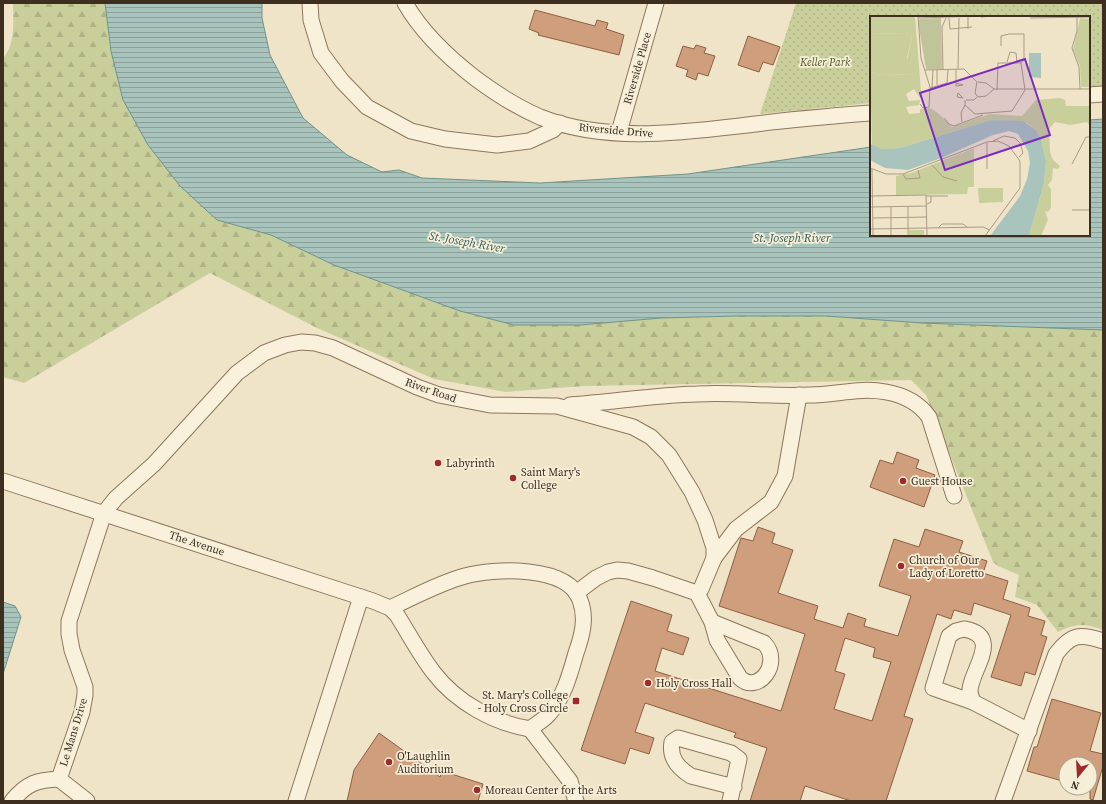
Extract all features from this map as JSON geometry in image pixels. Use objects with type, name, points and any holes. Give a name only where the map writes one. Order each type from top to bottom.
[{"type":"street","points":[[310,3],[312,20],[321,53],[342,81],[367,107],[411,131],[445,139],[497,145],[529,141],[553,130],[560,123]]},
{"type":"street","name":"Riverside Drive","points":[[405,3],[424,31],[466,71],[489,88],[517,106],[540,117],[585,129],[650,134],[870,113]]},
{"type":"street","name":"Riverside Place","points":[[619,132],[656,3]]},
{"type":"street","points":[[1090,95],[1103,94]]},
{"type":"street","name":"River Road","points":[[104,513],[116,498],[154,464],[237,373],[264,353],[285,345],[301,342],[315,343],[333,348],[417,387],[461,400],[514,407],[557,406],[633,427],[651,437],[669,454],[692,492],[705,520],[714,548],[714,558]]},
{"type":"street","points":[[557,406],[644,397],[697,394],[799,395],[872,391],[886,392],[913,402],[923,409],[929,417],[954,496]]},
{"type":"street","points":[[698,593],[714,558],[736,529],[771,502],[780,488],[785,476],[799,395]]},
{"type":"street","name":"The Avenue","points":[[3,481],[361,597],[390,608]]},
{"type":"street","name":"Le Mans Drive","points":[[87,801],[59,779],[82,712],[85,695],[85,687],[72,650],[69,634],[69,621],[104,513]]},
{"type":"street","points":[[530,729],[549,715],[561,698],[582,633],[583,614],[580,598],[568,585],[552,577],[528,571],[501,570],[483,572],[447,582],[390,608],[398,615],[434,673],[450,690],[469,705],[492,717],[516,726],[530,729],[570,781],[576,801]]},
{"type":"street","points":[[576,593],[596,578],[608,572],[617,570],[628,571],[698,593],[712,622]]},
{"type":"street","points":[[296,801],[361,597]]},
{"type":"street","points":[[973,702],[970,692],[984,649],[978,634],[964,629],[956,631],[949,636],[934,688],[973,702],[1029,731]]},
{"type":"street","points":[[1003,801],[1056,654],[1065,641],[1083,636],[1103,641]]},
{"type":"street","points":[[12,801],[23,788],[41,780],[59,779]]},
{"type":"green space","points":[[13,3],[105,3],[111,51],[180,186],[217,220],[271,235],[334,265],[460,311],[514,325],[580,325],[661,318],[826,316],[922,323],[1103,330],[1103,630],[1080,625],[1058,632],[1037,605],[1015,597],[1019,575],[998,566],[993,562],[926,395],[911,380],[584,386],[506,392],[434,379],[317,328],[210,273],[24,383],[3,377],[3,59],[12,39]]},
{"type":"green space","name":"Keller Park","points":[[796,3],[1103,3],[1103,86],[1090,86],[1090,16],[870,16],[870,103],[760,114]]},
{"type":"water","name":"St. Joseph River","points":[[105,3],[262,3],[262,18],[270,55],[303,118],[347,155],[382,172],[399,170],[422,178],[540,183],[688,174],[870,147],[870,236],[1090,236],[1090,120],[1103,119],[1103,330],[922,323],[826,316],[661,318],[580,325],[514,325],[460,311],[334,265],[271,235],[217,220],[180,186],[148,145],[123,100],[111,51]]},
{"type":"water","points":[[3,602],[15,606],[21,617],[3,674]]},
{"type":"building","points":[[535,10],[595,26],[597,20],[608,23],[606,29],[624,35],[619,55],[538,35],[539,33],[529,29]]},
{"type":"building","points":[[748,36],[780,47],[773,65],[763,62],[759,72],[738,65]]},
{"type":"building","points":[[696,45],[706,48],[704,53],[715,56],[708,76],[698,73],[696,80],[686,76],[688,70],[676,66],[683,46],[694,49]]},
{"type":"building","name":"Guest House","points":[[897,452],[919,460],[916,468],[935,475],[924,507],[870,487],[880,460],[893,464]]},
{"type":"building","points":[[758,527],[775,533],[772,543],[793,550],[778,593],[818,606],[814,619],[843,628],[848,613],[866,619],[864,626],[898,636],[911,596],[879,586],[894,539],[919,547],[925,529],[963,541],[959,552],[987,561],[983,573],[1008,581],[1003,599],[1030,608],[1028,616],[1045,621],[1041,635],[1047,637],[1035,675],[1025,672],[1021,686],[991,677],[1011,615],[974,603],[971,615],[954,610],[951,619],[937,614],[904,716],[913,719],[886,801],[851,801],[805,786],[800,801],[750,801],[767,748],[734,737],[736,733],[645,703],[635,732],[654,738],[649,754],[630,748],[625,764],[581,750],[631,601],[672,615],[667,631],[689,638],[683,655],[662,648],[655,671],[781,711],[805,634],[719,606],[741,538],[753,541]],"holes":[[[845,638],[875,648],[873,657],[891,662],[872,721],[834,709],[845,674],[835,671]]]},
{"type":"building","points":[[1052,699],[1101,713],[1090,751],[1103,754],[1103,766],[1098,783],[1098,756],[1058,756],[1058,780],[1027,771],[1034,747],[1037,747]]},
{"type":"building","name":"O'Laughlin Auditorium","points":[[379,733],[440,777],[442,771],[483,784],[478,801],[347,801],[354,770]]},
{"type":"building","points":[[1090,796],[1094,796],[1093,800],[1090,799]]},
{"type":"place","name":"Labyrinth","points":[[438,463]]},
{"type":"place","name":"Saint Mary's College","points":[[513,478]]},
{"type":"place","name":"Guest House","points":[[903,481]]},
{"type":"place","name":"Church of Our Lady of Loretto","points":[[901,566]]},
{"type":"place","name":"Holy Cross Hall","points":[[648,683]]},
{"type":"place","name":"St. Mary's College - Holy Cross Circle","points":[[576,701]]},
{"type":"place","name":"O'Laughlin Auditorium","points":[[389,762]]},
{"type":"place","name":"Moreau Center for the Arts","points":[[477,790]]}]
